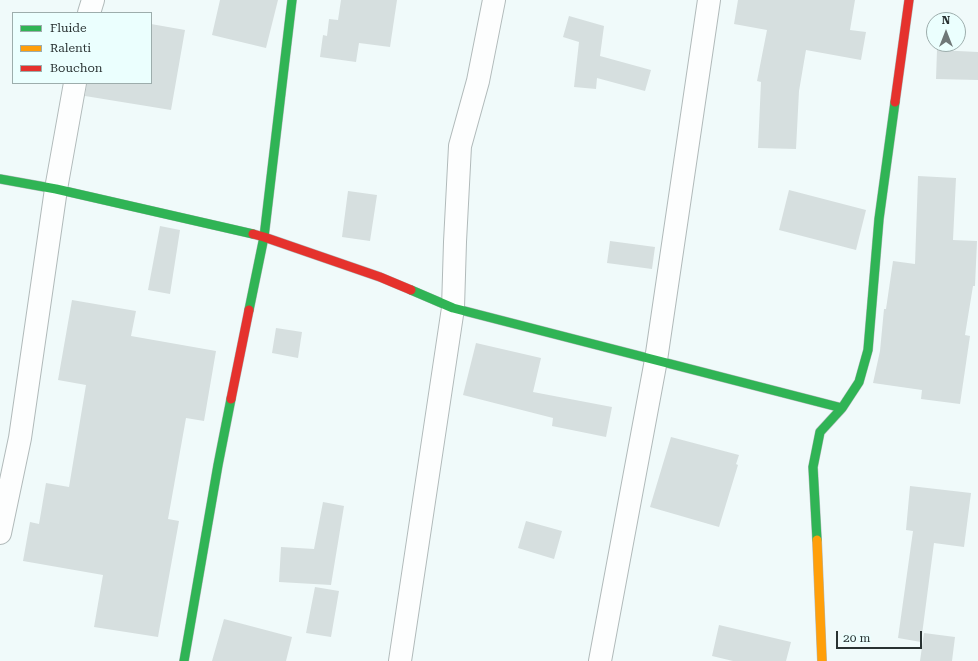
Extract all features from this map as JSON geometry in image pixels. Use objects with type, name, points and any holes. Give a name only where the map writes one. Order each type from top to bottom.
[{"type":"street","points":[[89,12],[93,0]]},
{"type":"street","points":[[184,661],[218,465],[264,237],[292,0]]},
{"type":"street","points":[[400,661],[453,308],[460,146],[478,81],[494,0]]},
{"type":"street","points":[[600,661],[656,360],[709,0]]},
{"type":"street","points":[[822,661],[813,467],[820,432],[842,408],[859,382],[868,350],[879,219],[909,0]]},
{"type":"street","points":[[0,533],[20,438],[56,189],[74,84]]},
{"type":"street","points":[[0,179],[56,189],[264,237],[380,277],[453,308],[842,408]]},
{"type":"building","points":[[220,0],[278,0],[266,48],[212,35]]},
{"type":"building","points":[[341,0],[397,0],[390,47],[359,43],[356,62],[320,57],[323,35],[327,36],[329,19],[338,20]]},
{"type":"building","points":[[738,0],[855,0],[850,30],[866,32],[861,60],[806,50],[799,91],[796,149],[758,148],[761,82],[757,81],[767,30],[734,24]]},
{"type":"building","points":[[569,16],[604,26],[600,56],[651,70],[645,91],[597,78],[596,89],[574,87],[579,42],[563,37]]},
{"type":"building","points":[[152,24],[185,30],[171,110],[85,96],[87,84],[152,84]]},
{"type":"building","points":[[937,52],[978,52],[978,80],[936,79]]},
{"type":"building","points":[[918,176],[956,178],[953,240],[977,241],[975,286],[973,286],[965,335],[970,336],[960,404],[921,399],[922,390],[873,383],[880,351],[884,309],[886,309],[893,261],[915,264]]},
{"type":"building","points":[[789,190],[866,210],[856,250],[779,230]]},
{"type":"building","points":[[348,191],[377,195],[370,241],[342,237]]},
{"type":"building","points":[[160,226],[180,230],[170,294],[148,290]]},
{"type":"building","points":[[610,241],[655,247],[652,269],[607,263]]},
{"type":"building","points":[[72,300],[136,311],[131,336],[216,351],[204,421],[186,418],[168,519],[179,521],[158,637],[94,627],[103,575],[23,561],[30,522],[39,524],[46,483],[69,487],[86,385],[58,380]]},
{"type":"building","points":[[276,328],[302,332],[298,358],[272,353]]},
{"type":"building","points":[[476,343],[541,358],[533,392],[612,407],[606,437],[552,426],[553,418],[463,395]]},
{"type":"building","points":[[671,437],[739,455],[736,464],[738,465],[719,527],[650,507]]},
{"type":"building","points":[[910,486],[971,493],[964,547],[934,543],[921,642],[898,638],[913,531],[906,530]]},
{"type":"building","points":[[323,502],[344,506],[331,585],[279,582],[281,547],[314,549]]},
{"type":"building","points":[[526,521],[562,531],[554,559],[518,548]]},
{"type":"building","points":[[315,587],[339,591],[331,637],[306,633]]},
{"type":"building","points":[[224,619],[292,637],[286,661],[212,661]]},
{"type":"building","points":[[719,625],[791,642],[786,661],[733,661],[712,656]]},
{"type":"building","points":[[924,633],[955,637],[952,661],[920,661]]},
{"type":"traffic: fast","points":[[249,310],[264,237],[292,0]]},
{"type":"traffic: fast","points":[[817,540],[813,467],[820,432],[842,408],[859,382],[868,350],[879,219],[895,102]]},
{"type":"traffic: fast","points":[[0,179],[56,189],[253,234]]},
{"type":"traffic: fast","points":[[411,290],[453,308],[842,408]]},
{"type":"traffic: fast","points":[[184,661],[231,399]]},
{"type":"traffic: slow","points":[[817,540],[822,661]]},
{"type":"traffic: jam","points":[[895,102],[909,0]]},
{"type":"traffic: jam","points":[[253,234],[380,277],[411,290]]},
{"type":"traffic: jam","points":[[231,399],[249,310]]}]
